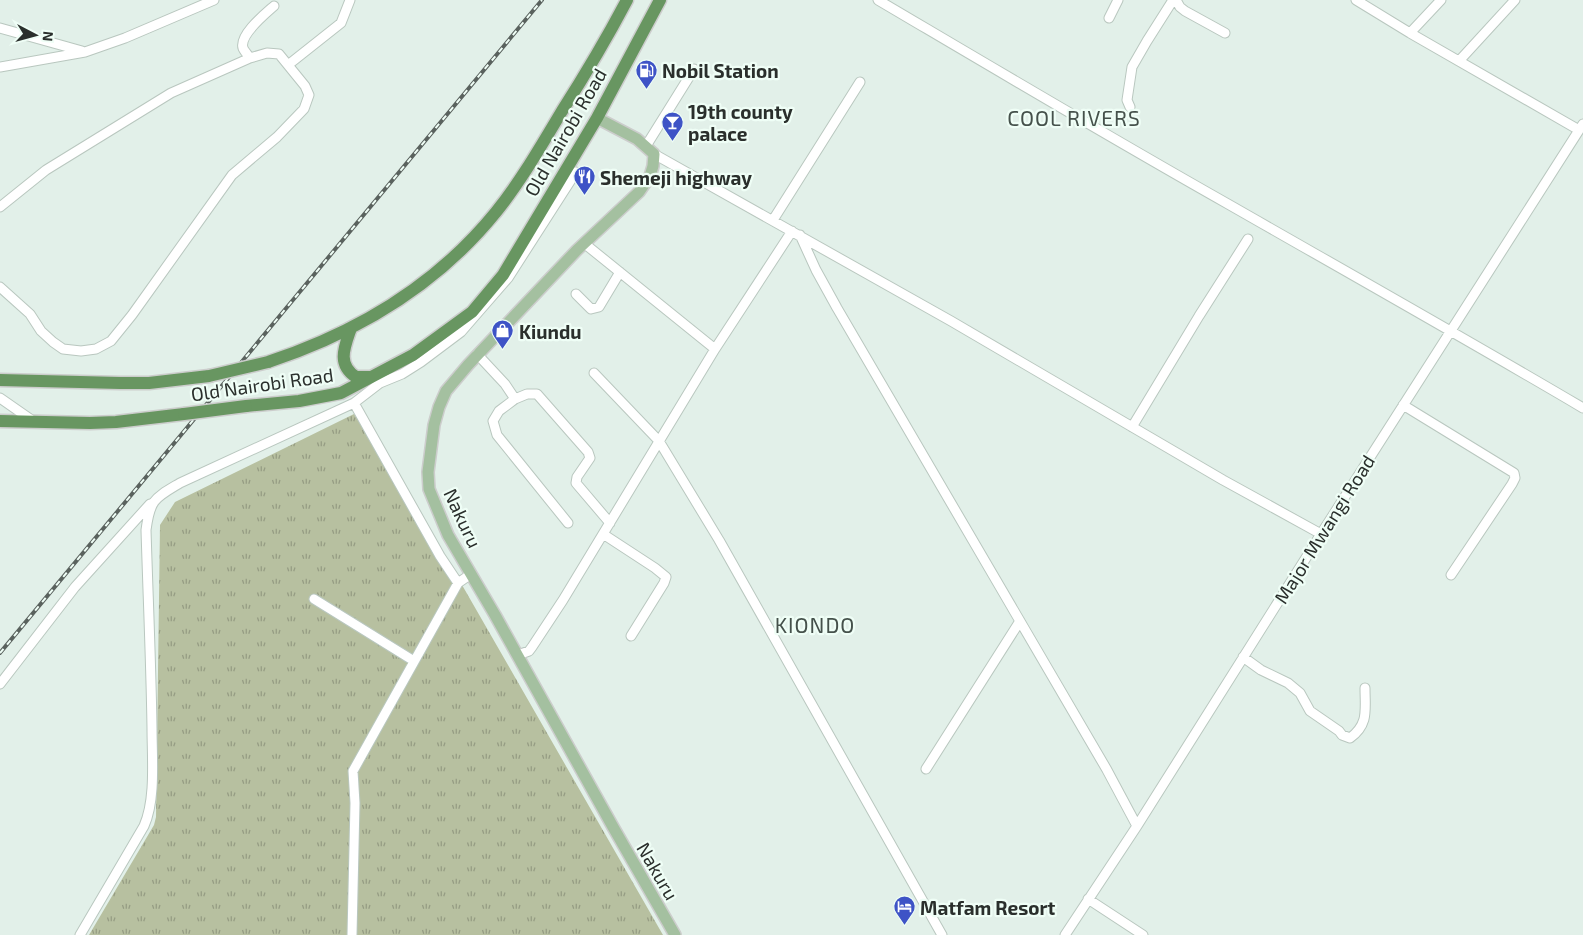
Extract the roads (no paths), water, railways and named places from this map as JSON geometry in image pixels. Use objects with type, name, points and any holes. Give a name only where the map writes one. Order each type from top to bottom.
[{"type":"highway","name":"Old Nairobi Road","points":[[0,380],[120,384],[148,383],[209,376],[268,362],[321,343],[386,308],[419,286],[464,247],[495,213],[525,173],[608,36],[627,0]]},
{"type":"highway","name":"Old Nairobi Road","points":[[3,422],[116,422],[299,401],[341,393],[392,367],[425,347],[472,312],[503,275],[597,118],[660,0]]},
{"type":"highway","points":[[351,328],[342,356],[345,367],[356,377],[371,377]]},
{"type":"main road","points":[[597,118],[637,139],[650,150]]},
{"type":"main road","name":"Nakuru","points":[[650,150],[653,166],[650,176],[640,192],[578,250],[477,354],[446,391],[434,425],[428,472],[429,489],[448,535],[518,655],[675,935]]},
{"type":"street","points":[[0,67],[85,52],[125,38],[214,0]]},
{"type":"street","points":[[288,65],[341,23],[350,0]]},
{"type":"street","points":[[878,0],[1202,190],[1451,330],[1583,408]]},
{"type":"street","points":[[1109,18],[1118,0]]},
{"type":"street","points":[[1130,107],[1127,100],[1132,67],[1147,40],[1174,0],[1184,11],[1225,33]]},
{"type":"street","points":[[1356,0],[1459,61],[1581,127]]},
{"type":"street","points":[[1410,33],[1440,0]]},
{"type":"street","points":[[1459,61],[1515,0]]},
{"type":"street","points":[[250,58],[243,48],[243,38],[274,6]]},
{"type":"street","points":[[0,28],[85,52]]},
{"type":"street","points":[[0,207],[46,170],[162,98],[250,58],[266,53],[278,54],[305,86],[309,95],[304,109],[277,137],[232,175],[132,315],[111,341],[96,349],[81,351],[64,349],[47,337],[30,314],[0,287]]},
{"type":"street","points":[[694,69],[650,150],[989,343],[1223,480],[1321,534]]},
{"type":"street","points":[[773,220],[860,82]]},
{"type":"street","name":"Major Mwangi Road","points":[[1065,935],[1137,826],[1581,127]]},
{"type":"street","points":[[0,684],[75,587],[154,500],[180,483],[354,403],[380,383],[402,374],[421,362],[461,332],[508,278],[576,172]]},
{"type":"street","points":[[518,655],[529,651],[563,600],[715,349],[796,233]]},
{"type":"street","points":[[796,233],[820,278],[1137,826]]},
{"type":"street","points":[[1132,427],[1198,316],[1248,240]]},
{"type":"street","points":[[585,244],[715,349]]},
{"type":"street","points":[[576,294],[591,309],[599,307],[620,272]]},
{"type":"street","points":[[477,354],[505,384],[516,399]]},
{"type":"street","points":[[594,373],[659,441],[719,540],[942,935]]},
{"type":"street","points":[[568,523],[497,435],[493,421],[499,411],[527,394],[537,394],[588,452],[590,458],[576,479],[576,483],[610,522]]},
{"type":"street","points":[[0,398],[34,421]]},
{"type":"street","points":[[354,403],[440,556],[458,583]]},
{"type":"street","points":[[1403,405],[1514,473],[1515,478],[1512,484],[1451,575]]},
{"type":"street","points":[[80,935],[149,816],[152,773],[152,709],[146,530],[148,514],[154,500]]},
{"type":"street","points":[[603,534],[666,576],[664,583],[631,636]]},
{"type":"street","points":[[352,935],[355,803],[353,770],[458,583],[471,574]]},
{"type":"street","points":[[314,599],[414,661]]},
{"type":"street","points":[[926,769],[1020,621]]},
{"type":"street","points":[[1243,657],[1261,670],[1288,683],[1300,693],[1310,711],[1339,731],[1342,736],[1350,738],[1359,732],[1364,722],[1365,688]]},
{"type":"street","points":[[1088,899],[1143,935]]},
{"type":"railway","points":[[0,653],[542,0]]},
{"type":"place","name":"Nobil Station","points":[[646,89]]},
{"type":"place","name":"19th county palace","points":[[672,141]]},
{"type":"place","name":"Shemeji highway","points":[[584,196]]},
{"type":"place","name":"Kiundu","points":[[503,350]]},
{"type":"place","name":"Matfam Resort","points":[[904,926]]},
{"type":"district","name":"COOL RIVERS","points":[[1074,117]]},
{"type":"district","name":"KIONDO","points":[[815,624]]}]
